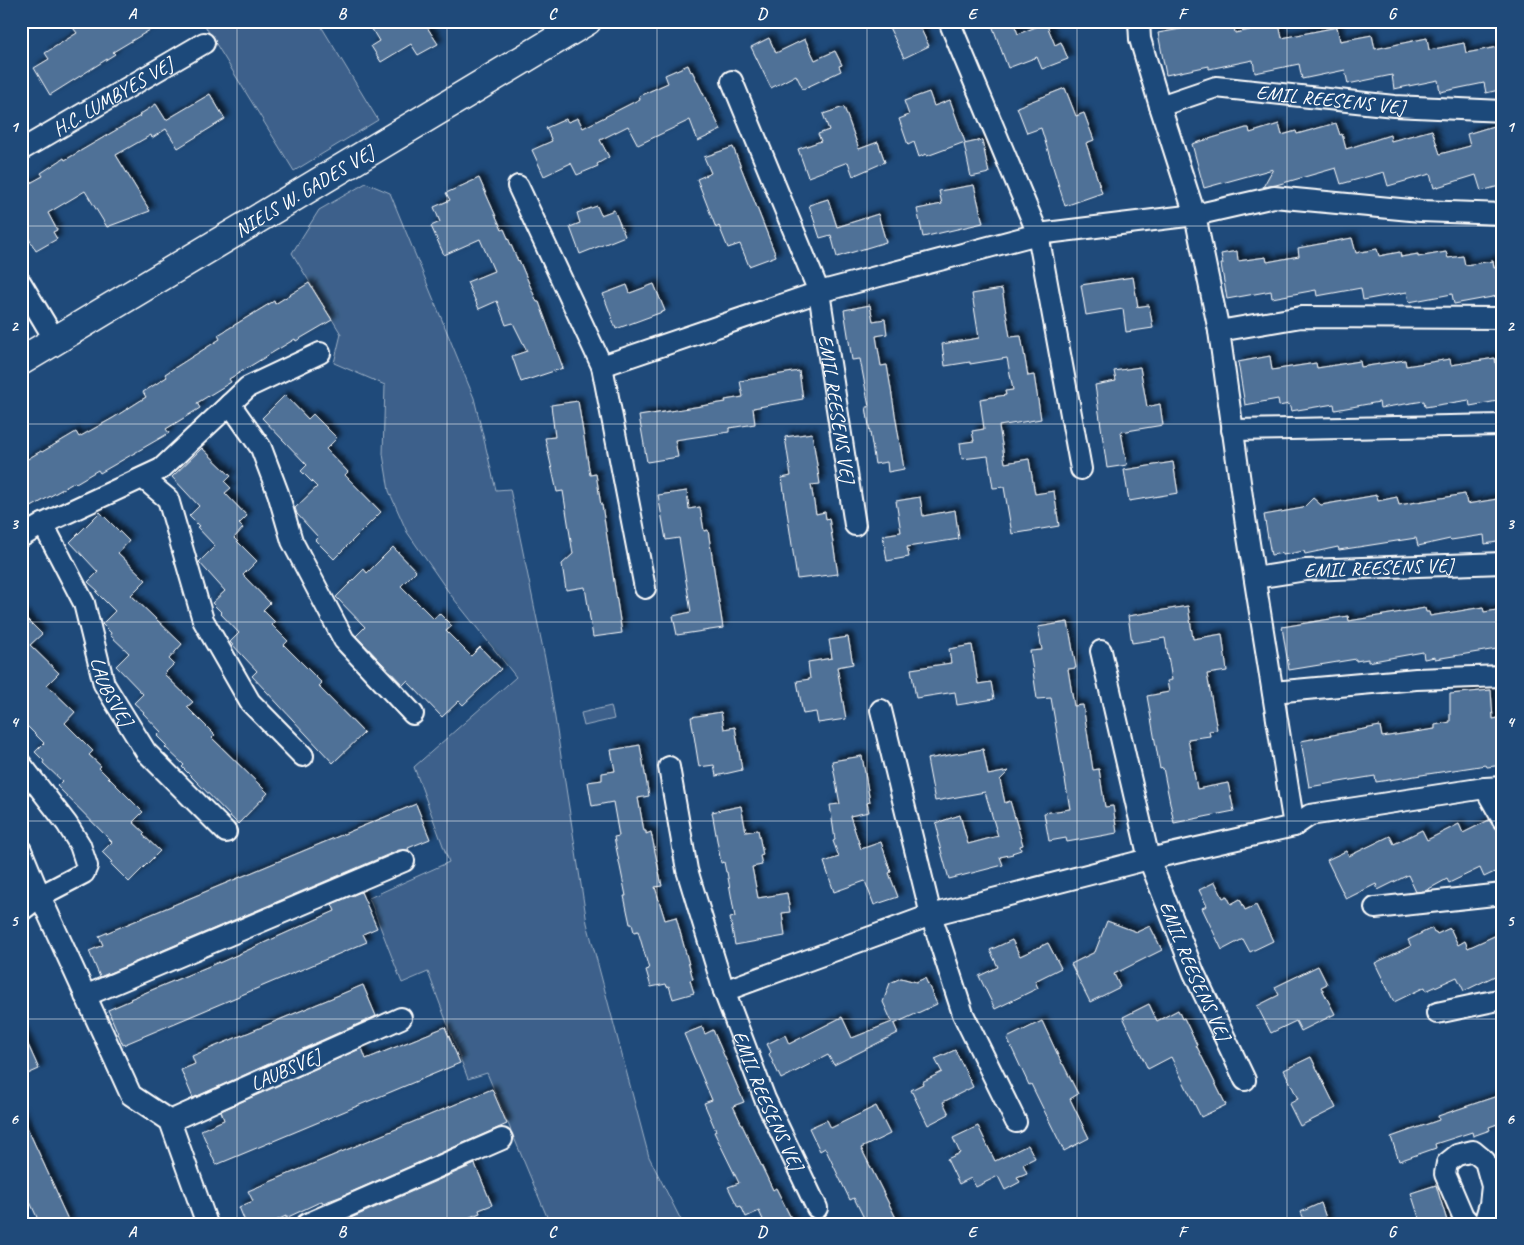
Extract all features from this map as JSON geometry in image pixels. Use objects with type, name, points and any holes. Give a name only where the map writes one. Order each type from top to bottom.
[{"type":"street","name":"NIELS W. GADES VEJ","points":[[21,361],[587,21]]},
{"type":"street","points":[[1139,21],[1140,39],[1195,215],[1219,331],[1232,430],[1294,826]]},
{"type":"street","points":[[950,26],[1038,234],[1081,469]]},
{"type":"street","name":"H.C. LUMBYES VEJ","points":[[21,150],[204,43]]},
{"type":"street","name":"EMIL REESENS VEJ","points":[[732,81],[819,292],[855,524]]},
{"type":"street","name":"EMIL REESENS VEJ","points":[[1160,106],[1216,87],[1394,106],[1503,111]]},
{"type":"street","points":[[518,186],[602,366],[645,588]]},
{"type":"street","points":[[602,366],[819,292],[1038,234],[1195,215],[1274,197],[1421,211],[1503,214]]},
{"type":"street","points":[[21,283],[55,340]]},
{"type":"street","points":[[1219,331],[1301,317],[1503,318]]},
{"type":"street","points":[[21,537],[43,524],[161,469],[248,387],[320,353]]},
{"type":"street","points":[[230,404],[261,448],[278,493],[292,541],[344,640],[413,714]]},
{"type":"street","points":[[1232,430],[1503,425]]},
{"type":"street","points":[[143,478],[168,499],[202,620],[250,702],[303,756]]},
{"type":"street","name":"LAUBSVEJ","points":[[43,524],[84,603],[104,684],[146,752],[226,832]]},
{"type":"street","name":"EMIL REESENS VEJ","points":[[1255,578],[1306,570],[1503,564]]},
{"type":"street","name":"EMIL REESENS VEJ","points":[[1101,651],[1149,859],[1194,973],[1245,1080]]},
{"type":"street","points":[[1273,692],[1416,679],[1503,676]]},
{"type":"street","points":[[881,710],[930,915],[963,1014],[1016,1122]]},
{"type":"street","points":[[21,764],[67,824],[80,845],[87,866],[84,873],[40,896],[21,911]]},
{"type":"street","name":"EMIL REESENS VEJ","points":[[669,767],[687,870],[724,991],[765,1099],[817,1208]]},
{"type":"street","points":[[724,991],[930,915],[1149,859],[1294,826],[1310,815],[1494,787],[1503,820]]},
{"type":"street","points":[[21,850],[40,896],[131,1095],[170,1121],[207,1224]]},
{"type":"street","points":[[86,996],[404,861]]},
{"type":"street","points":[[1375,908],[1503,894]]},
{"type":"street","points":[[1437,1013],[1503,999]]},
{"type":"street","name":"LAUBSVEJ","points":[[170,1121],[401,1018]]},
{"type":"street","points":[[307,1224],[502,1139]]},
{"type":"street","points":[[1470,1224],[1463,1216],[1445,1174],[1448,1163],[1457,1155],[1473,1150],[1485,1161],[1492,1186],[1490,1204],[1484,1224]]},
{"type":"shaded area","points":[[202,21],[318,21],[378,120],[294,171]]},
{"type":"shaded area","points":[[366,183],[390,193],[474,398],[496,490],[510,489],[548,673],[587,923],[649,1157],[683,1224],[550,1224],[487,1073],[468,1079],[428,972],[402,983],[369,898],[449,862],[414,767],[516,677],[450,594],[407,532],[389,491],[383,454],[385,385],[334,363],[341,334],[292,253],[319,210]]},
{"type":"shaded area","points":[[611,706],[614,719],[584,726],[581,713]]},
{"type":"building","points":[[68,21],[165,21],[113,52],[115,54],[50,95],[34,68],[49,59],[45,53],[77,33]]},
{"type":"building","points":[[367,21],[423,21],[438,44],[418,55],[411,44],[381,62],[371,46],[379,41]]},
{"type":"building","points":[[886,21],[917,21],[929,46],[904,58]]},
{"type":"building","points":[[1003,21],[1013,21],[1018,34],[1046,23],[1055,45],[1061,42],[1068,59],[1042,69],[1037,57],[1008,68],[992,25]]},
{"type":"building","points":[[1233,21],[1235,33],[1279,24],[1282,38],[1337,27],[1340,41],[1372,35],[1375,49],[1427,38],[1429,50],[1464,43],[1466,53],[1503,46],[1503,89],[1486,93],[1484,83],[1440,92],[1438,80],[1394,89],[1392,75],[1348,84],[1345,70],[1302,79],[1299,64],[1255,73],[1253,60],[1209,69],[1209,66],[1166,75],[1158,33]]},
{"type":"building","points":[[769,38],[776,53],[805,39],[815,60],[835,51],[842,65],[839,66],[841,71],[803,89],[796,75],[771,88],[751,47]]},
{"type":"building","points":[[688,65],[721,130],[698,141],[690,120],[638,145],[628,126],[600,140],[609,157],[597,164],[598,166],[577,175],[571,163],[544,176],[532,150],[552,141],[546,128],[566,119],[568,122],[578,118],[583,128],[640,99],[639,96],[668,83],[665,75]]},
{"type":"building","points":[[1065,88],[1076,116],[1084,113],[1094,140],[1086,143],[1102,193],[1065,206],[1041,128],[1027,133],[1017,107]]},
{"type":"building","points":[[929,92],[934,106],[950,100],[965,142],[927,156],[926,154],[919,157],[914,142],[908,145],[899,119],[909,115],[904,101]]},
{"type":"building","points":[[210,94],[225,119],[178,148],[166,129],[152,138],[151,135],[116,155],[150,211],[107,227],[85,191],[48,213],[57,230],[53,232],[57,239],[36,251],[21,225],[21,188],[43,176],[41,173],[64,158],[65,160],[140,116],[156,104],[166,120]]},
{"type":"building","points":[[844,107],[859,149],[878,142],[885,162],[853,176],[848,162],[808,177],[798,149],[821,141],[818,134],[829,130],[823,114]]},
{"type":"building","points":[[1336,123],[1340,135],[1342,134],[1346,149],[1390,135],[1391,141],[1432,130],[1440,154],[1470,146],[1467,134],[1503,123],[1503,185],[1481,191],[1476,175],[1434,188],[1430,174],[1388,186],[1384,172],[1341,184],[1336,168],[1263,187],[1273,169],[1204,188],[1192,144],[1246,128],[1249,128],[1250,133],[1279,124],[1282,135],[1296,131],[1297,134]]},
{"type":"building","points":[[982,140],[989,173],[971,177],[964,144]]},
{"type":"building","points":[[733,147],[776,256],[749,266],[740,244],[728,248],[719,226],[716,228],[697,179],[711,173],[704,157]]},
{"type":"building","points":[[479,178],[502,230],[504,229],[537,302],[539,302],[563,368],[521,382],[512,356],[527,351],[513,323],[506,325],[497,301],[479,309],[467,282],[494,271],[480,239],[444,255],[431,226],[440,222],[434,207],[450,200],[446,193]]},
{"type":"building","points":[[974,185],[983,223],[923,237],[917,209],[942,204],[939,191]]},
{"type":"building","points":[[828,199],[837,227],[878,214],[886,242],[837,257],[831,235],[820,238],[809,205]]},
{"type":"building","points":[[597,206],[601,215],[614,210],[625,236],[580,254],[570,227],[580,223],[577,213]]},
{"type":"building","points":[[1352,238],[1356,253],[1377,249],[1379,256],[1400,252],[1401,257],[1418,254],[1418,257],[1446,252],[1448,258],[1463,256],[1465,265],[1493,261],[1494,268],[1503,266],[1503,295],[1454,304],[1452,294],[1409,302],[1407,292],[1363,300],[1361,288],[1317,296],[1316,290],[1272,298],[1271,291],[1227,299],[1221,254],[1237,251],[1238,261],[1266,257],[1267,262],[1299,256],[1298,248]]},
{"type":"building","points":[[1133,277],[1138,307],[1149,305],[1153,328],[1126,332],[1123,309],[1086,315],[1081,285]]},
{"type":"building","points":[[309,283],[332,320],[296,341],[295,339],[229,379],[231,382],[197,403],[200,408],[166,429],[169,433],[100,473],[98,470],[21,513],[21,463],[76,432],[79,437],[113,418],[146,397],[143,392],[167,377],[165,374],[220,339],[218,335],[274,301],[275,304]]},
{"type":"building","points":[[654,284],[665,311],[616,329],[603,294],[627,285],[630,293]]},
{"type":"building","points":[[1002,289],[1010,337],[1021,336],[1028,376],[1034,375],[1041,419],[999,426],[1005,463],[1029,459],[1035,494],[1054,491],[1059,526],[1012,534],[1004,487],[993,488],[988,456],[962,459],[960,443],[974,441],[972,431],[984,429],[980,399],[1006,395],[1005,391],[1013,390],[1007,358],[945,366],[942,344],[979,338],[972,294]]},
{"type":"building","points":[[870,305],[873,321],[885,319],[887,334],[876,336],[881,366],[887,365],[904,469],[888,472],[887,462],[875,464],[866,407],[869,407],[860,359],[852,360],[844,310]]},
{"type":"building","points":[[1270,356],[1272,370],[1316,363],[1317,368],[1360,361],[1361,367],[1405,360],[1406,366],[1450,359],[1451,365],[1495,358],[1498,375],[1503,374],[1503,400],[1470,406],[1469,400],[1425,407],[1424,401],[1380,408],[1379,402],[1335,410],[1334,404],[1291,411],[1289,404],[1279,406],[1278,399],[1245,405],[1238,362]]},
{"type":"building","points":[[1140,367],[1147,407],[1160,404],[1163,425],[1121,432],[1127,465],[1107,468],[1095,385],[1116,381],[1114,371]]},
{"type":"building","points":[[799,371],[803,399],[753,408],[755,424],[729,428],[729,432],[675,440],[678,457],[647,462],[639,416],[726,402],[725,400],[743,397],[740,381]]},
{"type":"building","points":[[285,395],[308,419],[313,414],[337,438],[326,449],[348,472],[345,475],[381,512],[334,559],[315,540],[318,537],[297,514],[295,508],[317,487],[301,471],[307,465],[262,418]]},
{"type":"building","points":[[578,401],[590,475],[596,474],[602,505],[622,633],[593,637],[585,587],[566,590],[562,564],[573,554],[563,491],[557,492],[545,438],[555,437],[551,405]]},
{"type":"building","points":[[812,433],[820,484],[811,485],[816,514],[825,512],[826,519],[829,518],[838,574],[797,579],[782,478],[791,476],[785,437]]},
{"type":"building","points":[[202,448],[231,476],[225,482],[231,488],[225,493],[247,516],[239,524],[243,528],[234,538],[257,561],[243,575],[270,603],[263,610],[275,622],[272,625],[288,641],[284,645],[322,683],[319,686],[320,688],[364,733],[333,763],[252,676],[257,671],[230,642],[239,633],[212,603],[225,591],[199,562],[215,546],[189,516],[199,506],[172,477]]},
{"type":"building","points":[[1173,462],[1178,493],[1129,501],[1124,470]]},
{"type":"building","points":[[687,491],[689,509],[700,507],[704,531],[708,530],[723,628],[677,635],[673,616],[691,612],[679,538],[666,540],[658,495]]},
{"type":"building","points":[[1465,494],[1467,504],[1503,498],[1503,541],[1485,544],[1484,535],[1450,539],[1418,546],[1416,538],[1339,550],[1338,547],[1305,554],[1304,551],[1271,555],[1264,515],[1303,508],[1313,498],[1321,505],[1377,495],[1378,501],[1397,497],[1399,505]]},
{"type":"building","points":[[920,497],[923,516],[955,510],[959,539],[907,547],[909,557],[887,561],[883,535],[901,532],[896,501]]},
{"type":"building","points":[[100,512],[129,541],[118,553],[146,580],[131,595],[182,644],[169,659],[174,664],[164,674],[193,702],[187,707],[215,735],[212,738],[268,793],[238,824],[165,747],[167,746],[157,736],[161,732],[134,703],[143,694],[116,666],[129,653],[110,635],[111,633],[102,624],[115,611],[88,582],[98,572],[70,542]]},
{"type":"building","points":[[393,547],[416,571],[401,586],[434,619],[439,613],[452,626],[446,631],[471,656],[480,647],[501,669],[463,705],[459,701],[442,717],[407,681],[403,685],[356,636],[365,627],[336,597],[364,569],[367,573]]},
{"type":"building","points":[[1188,606],[1193,639],[1222,634],[1227,671],[1207,674],[1217,730],[1209,731],[1210,736],[1188,739],[1197,789],[1228,783],[1234,811],[1174,823],[1163,768],[1160,769],[1147,696],[1169,692],[1167,681],[1172,680],[1165,638],[1132,643],[1128,616]]},
{"type":"building","points":[[1483,607],[1484,612],[1497,610],[1497,615],[1503,614],[1503,648],[1435,659],[1435,657],[1424,659],[1423,652],[1368,662],[1368,659],[1356,661],[1356,659],[1289,670],[1282,627],[1348,616],[1349,621],[1425,608],[1430,616]]},
{"type":"building","points":[[21,613],[42,634],[30,645],[59,673],[47,685],[75,712],[65,723],[93,751],[89,755],[101,766],[99,768],[143,812],[133,822],[145,833],[143,835],[160,851],[129,882],[102,852],[112,842],[57,786],[62,781],[43,763],[44,761],[35,752],[44,743],[21,720]]},
{"type":"building","points":[[1068,622],[1076,668],[1068,669],[1074,706],[1083,705],[1093,770],[1099,769],[1105,807],[1113,806],[1117,833],[1067,842],[1066,838],[1049,841],[1044,813],[1070,809],[1051,698],[1037,699],[1030,651],[1042,650],[1038,627]]},
{"type":"building","points":[[848,637],[853,664],[837,667],[846,719],[818,723],[816,712],[803,714],[797,681],[810,679],[808,662],[832,658],[829,640]]},
{"type":"building","points":[[972,645],[978,684],[991,682],[994,699],[957,705],[955,692],[916,698],[911,669],[951,663],[949,649]]},
{"type":"building","points":[[1491,690],[1493,719],[1503,717],[1503,765],[1487,767],[1486,765],[1376,782],[1375,776],[1309,787],[1301,741],[1380,726],[1382,737],[1435,729],[1435,725],[1450,722],[1450,694]]},
{"type":"building","points":[[721,712],[724,729],[735,727],[742,770],[716,776],[714,765],[699,767],[691,717]]},
{"type":"building","points":[[640,745],[649,796],[638,798],[644,831],[646,831],[646,834],[651,832],[662,886],[655,887],[665,920],[676,917],[693,979],[690,980],[694,993],[673,999],[669,986],[667,987],[666,984],[651,987],[646,970],[649,969],[638,931],[634,932],[632,924],[630,924],[624,896],[626,896],[614,837],[619,836],[613,802],[592,806],[588,782],[602,780],[602,773],[615,771],[611,750]]},
{"type":"building","points":[[983,749],[988,775],[1009,771],[1000,780],[1005,803],[1010,801],[1023,845],[1020,846],[1021,850],[1000,857],[1003,865],[949,879],[937,836],[939,836],[936,823],[960,815],[968,844],[998,836],[985,792],[935,801],[927,759]]},
{"type":"building","points":[[862,756],[870,802],[867,803],[869,812],[850,816],[861,849],[881,842],[891,872],[889,873],[898,897],[874,905],[865,881],[834,892],[824,862],[839,857],[833,841],[835,840],[830,805],[840,804],[832,761]]},
{"type":"building","points":[[416,804],[430,839],[408,848],[409,850],[399,850],[100,977],[89,951],[103,945],[99,936]]},
{"type":"building","points":[[741,806],[746,832],[758,830],[763,855],[760,856],[762,865],[752,867],[758,898],[787,893],[790,912],[782,913],[785,936],[735,945],[730,918],[735,917],[727,872],[724,862],[721,863],[712,812]]},
{"type":"building","points":[[1489,820],[1503,838],[1503,868],[1484,877],[1480,868],[1449,883],[1447,879],[1425,891],[1416,892],[1408,875],[1378,890],[1376,884],[1346,899],[1327,860],[1346,851],[1349,856],[1390,836],[1394,844],[1422,830],[1427,840],[1459,824],[1463,833]]},
{"type":"building","points":[[1215,882],[1223,898],[1227,896],[1231,904],[1240,899],[1245,910],[1256,905],[1273,941],[1250,952],[1243,939],[1222,950],[1202,908],[1207,906],[1199,890]]},
{"type":"building","points":[[361,892],[377,928],[363,934],[367,942],[123,1045],[108,1010],[335,911],[332,904]]},
{"type":"building","points":[[1107,921],[1137,932],[1150,926],[1162,950],[1114,974],[1120,987],[1090,1002],[1071,964],[1095,952]]},
{"type":"building","points":[[1432,928],[1434,933],[1436,932],[1437,934],[1450,928],[1458,945],[1465,941],[1468,948],[1503,932],[1503,972],[1464,991],[1457,977],[1426,991],[1425,987],[1394,1002],[1375,963],[1411,946],[1408,940]]},
{"type":"building","points":[[1012,940],[1020,956],[1048,943],[1061,968],[1035,981],[1038,988],[995,1009],[979,976],[998,967],[990,950]]},
{"type":"building","points":[[1318,966],[1327,984],[1321,987],[1335,1014],[1301,1031],[1296,1021],[1271,1033],[1257,1006],[1279,995],[1275,987]]},
{"type":"building","points":[[901,978],[916,982],[925,978],[937,1004],[894,1024],[898,1033],[834,1065],[828,1055],[781,1079],[769,1054],[771,1052],[767,1044],[785,1035],[789,1044],[842,1017],[852,1038],[892,1022],[883,1002],[890,983]]},
{"type":"building","points":[[363,985],[376,1016],[193,1098],[181,1070],[195,1064],[192,1056]]},
{"type":"building","points":[[1149,1004],[1157,1021],[1178,1010],[1182,1019],[1184,1018],[1226,1105],[1201,1117],[1171,1057],[1148,1069],[1123,1017]]},
{"type":"building","points":[[1042,1021],[1078,1094],[1070,1099],[1089,1138],[1064,1151],[1031,1084],[1029,1085],[1007,1038]]},
{"type":"building","points":[[445,1027],[460,1063],[216,1165],[201,1130],[224,1120],[221,1111],[362,1048],[366,1059]]},
{"type":"building","points":[[702,1027],[705,1034],[713,1030],[744,1102],[733,1106],[773,1190],[776,1188],[794,1224],[765,1224],[759,1211],[746,1217],[741,1206],[738,1207],[728,1187],[739,1183],[714,1132],[716,1131],[704,1103],[712,1100],[684,1034]]},
{"type":"building","points":[[21,1029],[39,1069],[21,1077]]},
{"type":"building","points":[[955,1050],[973,1087],[943,1102],[949,1114],[928,1125],[911,1090],[942,1072],[935,1059]]},
{"type":"building","points":[[1311,1057],[1336,1108],[1300,1126],[1289,1104],[1298,1099],[1284,1070]]},
{"type":"building","points":[[492,1089],[507,1124],[342,1196],[323,1203],[322,1201],[286,1218],[286,1216],[269,1224],[246,1224],[239,1207],[253,1201],[248,1191]]},
{"type":"building","points":[[1503,1094],[1503,1122],[1489,1127],[1490,1130],[1473,1136],[1472,1132],[1435,1144],[1436,1148],[1399,1161],[1391,1137],[1439,1120],[1438,1116]]},
{"type":"building","points":[[876,1106],[890,1134],[861,1148],[899,1224],[867,1224],[854,1198],[850,1200],[825,1148],[820,1151],[809,1128],[827,1120],[831,1128]]},
{"type":"building","points":[[21,1114],[70,1224],[40,1224],[21,1182]]},
{"type":"building","points":[[978,1126],[995,1161],[1028,1145],[1035,1158],[1023,1164],[1027,1173],[1017,1177],[1020,1182],[1005,1190],[998,1176],[976,1187],[971,1178],[959,1184],[947,1159],[960,1153],[953,1138]]},
{"type":"building","points":[[475,1164],[492,1205],[479,1210],[480,1213],[453,1224],[353,1224],[351,1218]]},
{"type":"building","points":[[1436,1185],[1448,1224],[1421,1224],[1411,1193]]},
{"type":"building","points":[[1321,1203],[1328,1224],[1306,1224],[1301,1212]]}]
